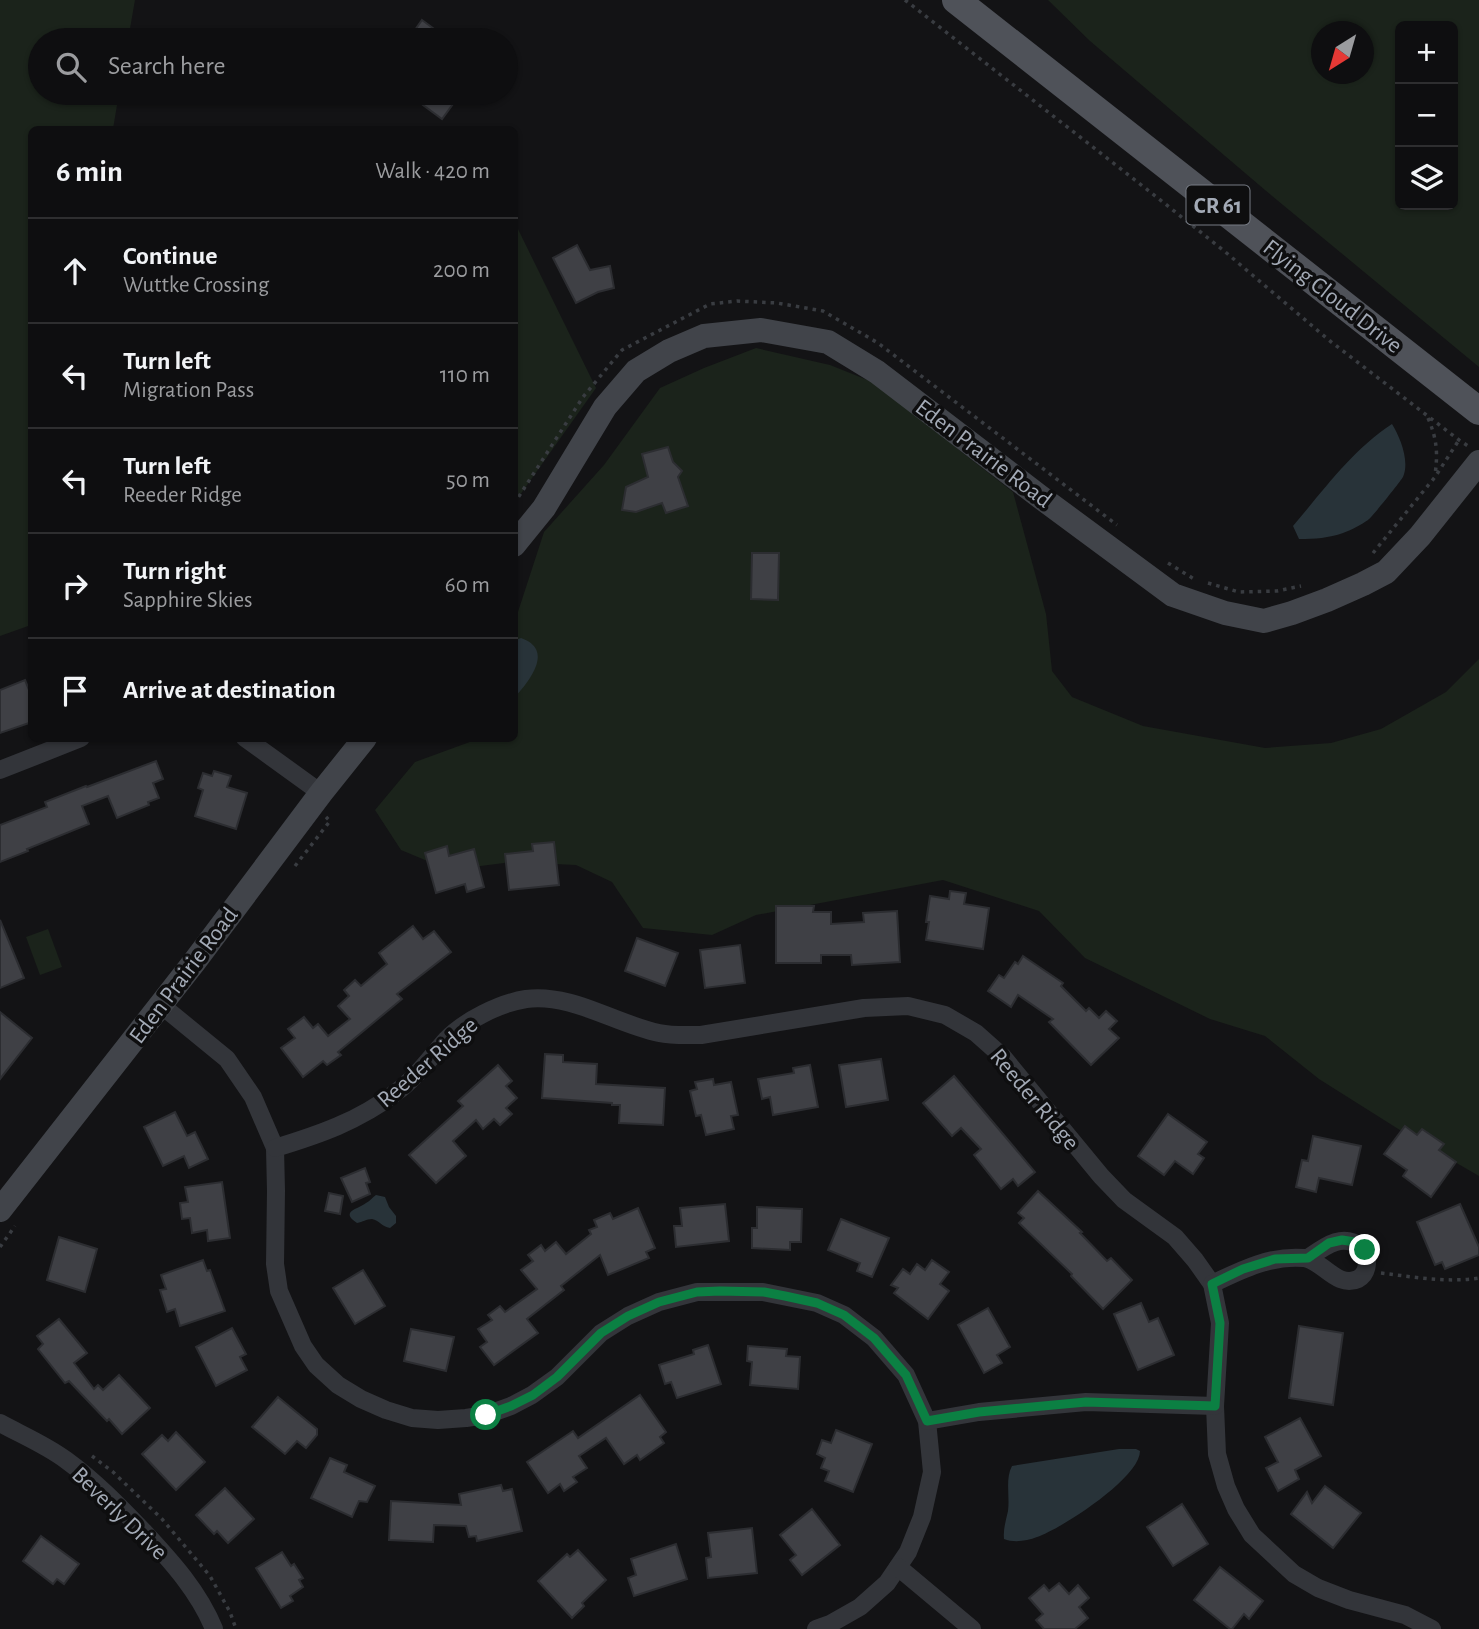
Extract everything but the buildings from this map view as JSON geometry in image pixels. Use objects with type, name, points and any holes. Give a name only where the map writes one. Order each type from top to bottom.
[{"type":"main road","name":"Flying Cloud Drive","points":[[956,0],[1479,411]]},
{"type":"street","name":"Eden Prairie Road","points":[[518,540],[544,508],[605,407],[636,371],[669,351],[704,337],[761,330],[828,342],[877,372],[1173,595],[1225,613],[1264,621],[1327,600],[1385,572],[1420,536],[1474,454]]},
{"type":"street","points":[[0,770],[71,742]]},
{"type":"street","points":[[250,742],[321,793]]},
{"type":"street","name":"Eden Prairie Road","points":[[0,1210],[362,742]]},
{"type":"street","name":"Reeder Ridge","points":[[275,1149],[328,1132],[369,1112],[397,1092],[449,1037],[507,994],[527,999],[548,999],[587,1008],[657,1033],[679,1036],[701,1035],[864,1007],[908,1006],[945,1015],[976,1033],[1003,1057],[1101,1176],[1124,1200],[1175,1237],[1212,1284],[1220,1323],[1215,1406],[1217,1454],[1226,1486],[1252,1535],[1294,1574],[1318,1588],[1349,1600],[1405,1615],[1432,1629]]},
{"type":"street","points":[[161,1005],[227,1059],[253,1097],[275,1149],[275,1264],[279,1291],[303,1346],[316,1365],[338,1385],[361,1399],[412,1418],[438,1420],[486,1415],[533,1395],[557,1377],[601,1333],[628,1316],[659,1302],[697,1292],[764,1292],[817,1303],[844,1315],[874,1338],[906,1375],[927,1421],[932,1472],[922,1517],[908,1552],[887,1583],[860,1607],[816,1629]]},
{"type":"street","points":[[1212,1284],[1243,1269],[1275,1259],[1308,1258],[1329,1243],[1342,1240],[1355,1242],[1365,1250],[1367,1260],[1365,1272],[1357,1279],[1345,1280],[1308,1258]]},
{"type":"street","points":[[927,1421],[979,1412],[1086,1402],[1215,1406]]},
{"type":"street","name":"Beverly Drive","points":[[0,1423],[64,1459],[103,1491],[184,1577],[208,1612],[214,1629]]},
{"type":"street","points":[[898,1567],[972,1629]]},
{"type":"path","points":[[905,0],[1223,250],[1331,341],[1474,454]]},
{"type":"path","points":[[1427,415],[1436,439],[1435,477]]},
{"type":"path","points":[[1365,1272],[1445,1280],[1479,1278]]},
{"type":"shaded area","points":[[0,0],[135,0],[130,28],[28,28],[28,105],[117,105],[114,126],[28,126],[28,626],[0,636]]},
{"type":"shaded area","points":[[1048,0],[1479,0],[1479,367],[1090,41]]},
{"type":"shaded area","points":[[518,229],[596,388],[518,498]]},
{"type":"shaded area","points":[[756,348],[830,365],[905,395],[959,450],[1013,492],[1046,614],[1052,671],[1072,697],[1143,726],[1265,748],[1331,743],[1381,729],[1446,692],[1479,659],[1479,1176],[1319,1079],[1265,1036],[1210,1019],[1085,958],[1039,911],[943,880],[756,915],[712,935],[643,928],[612,882],[576,865],[512,862],[449,870],[401,850],[375,810],[415,762],[470,742],[518,742],[518,612],[544,532],[604,465],[660,388]]},
{"type":"shaded area","points":[[1392,424],[1403,449],[1405,471],[1386,499],[1368,520],[1349,530],[1327,537],[1299,539],[1293,526],[1351,458]]},
{"type":"shaded area","points":[[518,639],[531,643],[538,658],[527,683],[518,694]]},
{"type":"shaded area","points":[[48,929],[62,967],[40,975],[26,937]]},
{"type":"shaded area","points":[[376,1195],[385,1197],[396,1216],[396,1223],[390,1228],[372,1219],[357,1223],[350,1216],[352,1211]]},
{"type":"shaded area","points":[[1119,1449],[1140,1451],[1137,1462],[1114,1488],[1098,1501],[1037,1537],[1020,1541],[1004,1539],[1012,1466]]},
{"type":"route","points":[[486,1415],[533,1395],[557,1377],[601,1333],[628,1316],[659,1302],[697,1292],[720,1291],[764,1292],[785,1296],[817,1303],[844,1315],[874,1338],[906,1375],[927,1421],[979,1412],[1086,1402],[1215,1406],[1220,1323],[1212,1284],[1243,1269],[1275,1259],[1308,1258],[1329,1243],[1342,1240],[1355,1242],[1365,1250]]}]
